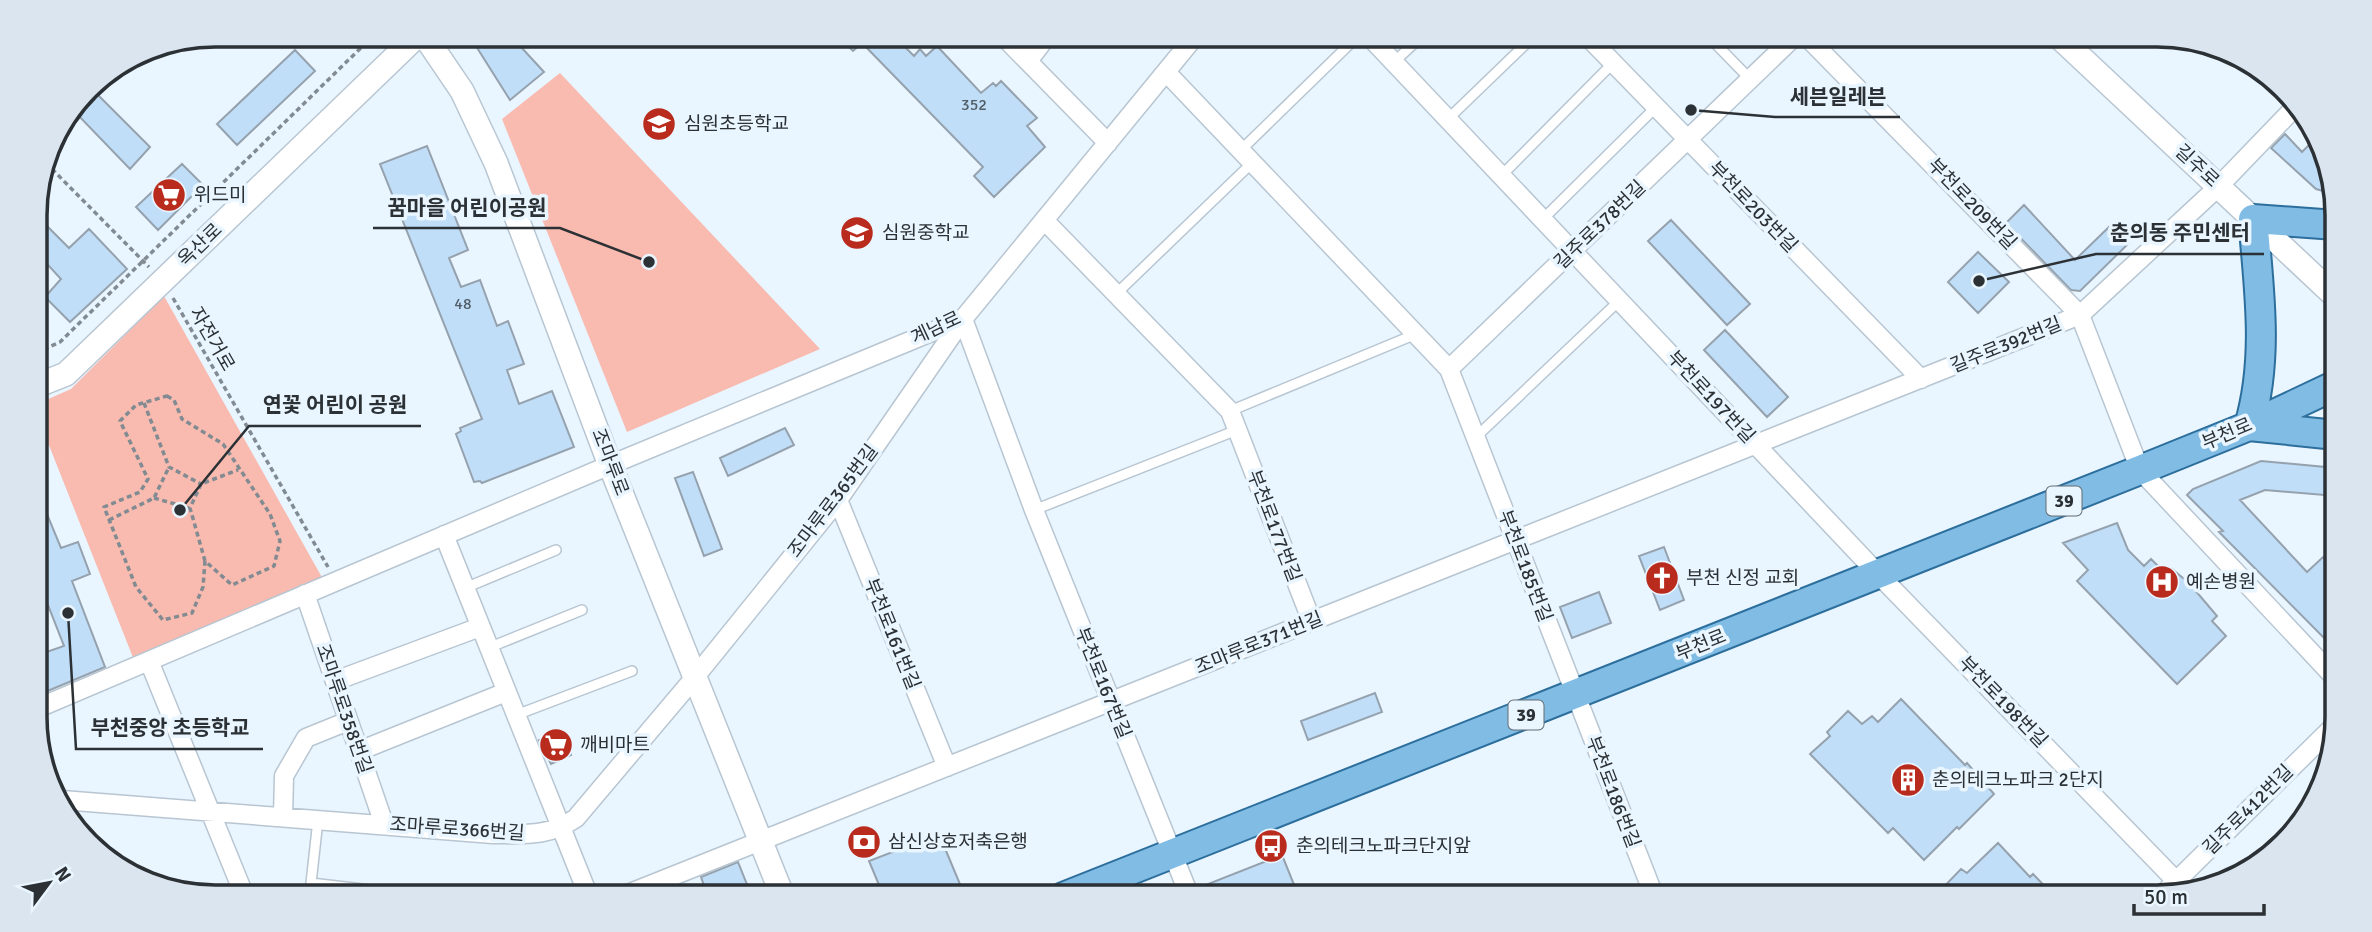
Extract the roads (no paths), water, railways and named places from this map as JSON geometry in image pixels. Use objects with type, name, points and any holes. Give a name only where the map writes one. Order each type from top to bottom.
[{"type":"main road","points":[[2325,224],[2253,219],[2262,328],[2257,396],[2249,426],[2325,434]]},
{"type":"main road","name":"부천로","points":[[1096,885],[1879,575],[2249,426],[2325,390]]},
{"type":"street","name":"옥산로","points":[[48,381],[66,374],[408,47]]},
{"type":"street","name":"조마루로","points":[[430,47],[462,91],[479,123],[610,465],[778,885]]},
{"type":"street","points":[[1014,47],[1108,143]]},
{"type":"street","points":[[1027,61],[1038,47]]},
{"type":"street","name":"계남로","points":[[47,704],[610,465],[963,319],[1186,47]]},
{"type":"street","name":"부천로197번길","points":[[1380,47],[1879,575]]},
{"type":"street","name":"부천로203번길","points":[[1598,47],[1921,379]]},
{"type":"street","name":"길주로378번길","points":[[1450,369],[1783,47]]},
{"type":"street","name":"부천로209번길","points":[[1817,47],[2080,315],[2140,470]]},
{"type":"street","name":"길주로","points":[[2070,47],[2325,287]]},
{"type":"street","name":"부천로185번길","points":[[1166,72],[1450,369],[1575,695]]},
{"type":"street","name":"길주로392번길","points":[[1757,445],[2080,315],[2218,187],[2290,113]]},
{"type":"street","name":"부천로177번길","points":[[1044,220],[1230,411],[1312,622]]},
{"type":"street","name":"조마루로365번길","points":[[695,677],[838,500],[963,319]]},
{"type":"street","name":"부천로167번길","points":[[963,319],[1034,510],[1185,885]]},
{"type":"street","name":"조마루로371번길","points":[[651,885],[1757,445]]},
{"type":"street","points":[[2140,470],[2325,667]]},
{"type":"street","name":"부천로161번길","points":[[838,500],[947,768]]},
{"type":"street","points":[[444,536],[584,885]]},
{"type":"street","name":"부천로198번길","points":[[1879,575],[2178,883]]},
{"type":"street","name":"조마루로358번길","points":[[305,594],[384,824]]},
{"type":"street","points":[[335,681],[480,627]]},
{"type":"street","points":[[149,661],[240,885]]},
{"type":"street","points":[[560,829],[576,818],[695,677]]},
{"type":"street","points":[[359,751],[506,692]]},
{"type":"street","name":"부천로186번길","points":[[1575,695],[1650,884]]},
{"type":"street","points":[[283,817],[284,776],[306,738],[348,722]]},
{"type":"street","name":"길주로412번길","points":[[2184,883],[2323,737]]},
{"type":"street","name":"조마루로366번길","points":[[70,801],[493,834],[538,834],[560,829]]},
{"type":"lane","points":[[1116,294],[1348,47]]},
{"type":"lane","points":[[1394,62],[1410,47]]},
{"type":"lane","points":[[1448,119],[1523,47]]},
{"type":"lane","points":[[1719,47],[1750,79]]},
{"type":"lane","points":[[1502,176],[1613,63]]},
{"type":"lane","points":[[1543,219],[1656,107]]},
{"type":"lane","points":[[1476,437],[1620,300]]},
{"type":"lane","points":[[1230,411],[1416,334]]},
{"type":"lane","points":[[1034,510],[1237,430]]},
{"type":"lane","points":[[465,588],[556,550]]},
{"type":"lane","points":[[488,648],[582,610]]},
{"type":"lane","points":[[515,715],[632,671]]},
{"type":"lane","points":[[318,820],[311,883],[328,885]]},
{"type":"place","name":"세븐일레븐","points":[[1691,110]]},
{"type":"place","name":"심원초등학교","points":[[659,124]]},
{"type":"place","name":"위드미","points":[[169,195]]},
{"type":"place","name":"심원중학교","points":[[857,233]]},
{"type":"place","name":"꿈마을 어린이공원","points":[[649,262]]},
{"type":"place","name":"춘의동 주민센터","points":[[1979,281]]},
{"type":"place","name":"연꽃 어린이 공원","points":[[180,510]]},
{"type":"place","name":"부천 신정 교회","points":[[1662,578]]},
{"type":"place","name":"예손병원","points":[[2162,582]]},
{"type":"place","name":"부천중앙 초등학교","points":[[68,613]]},
{"type":"place","name":"깨비마트","points":[[556,745]]},
{"type":"place","name":"춘의테크노파크 2단지","points":[[1908,780]]},
{"type":"place","name":"삼신상호저축은행","points":[[864,842]]},
{"type":"place","name":"춘의테크노파크단지앞","points":[[1271,846]]}]
